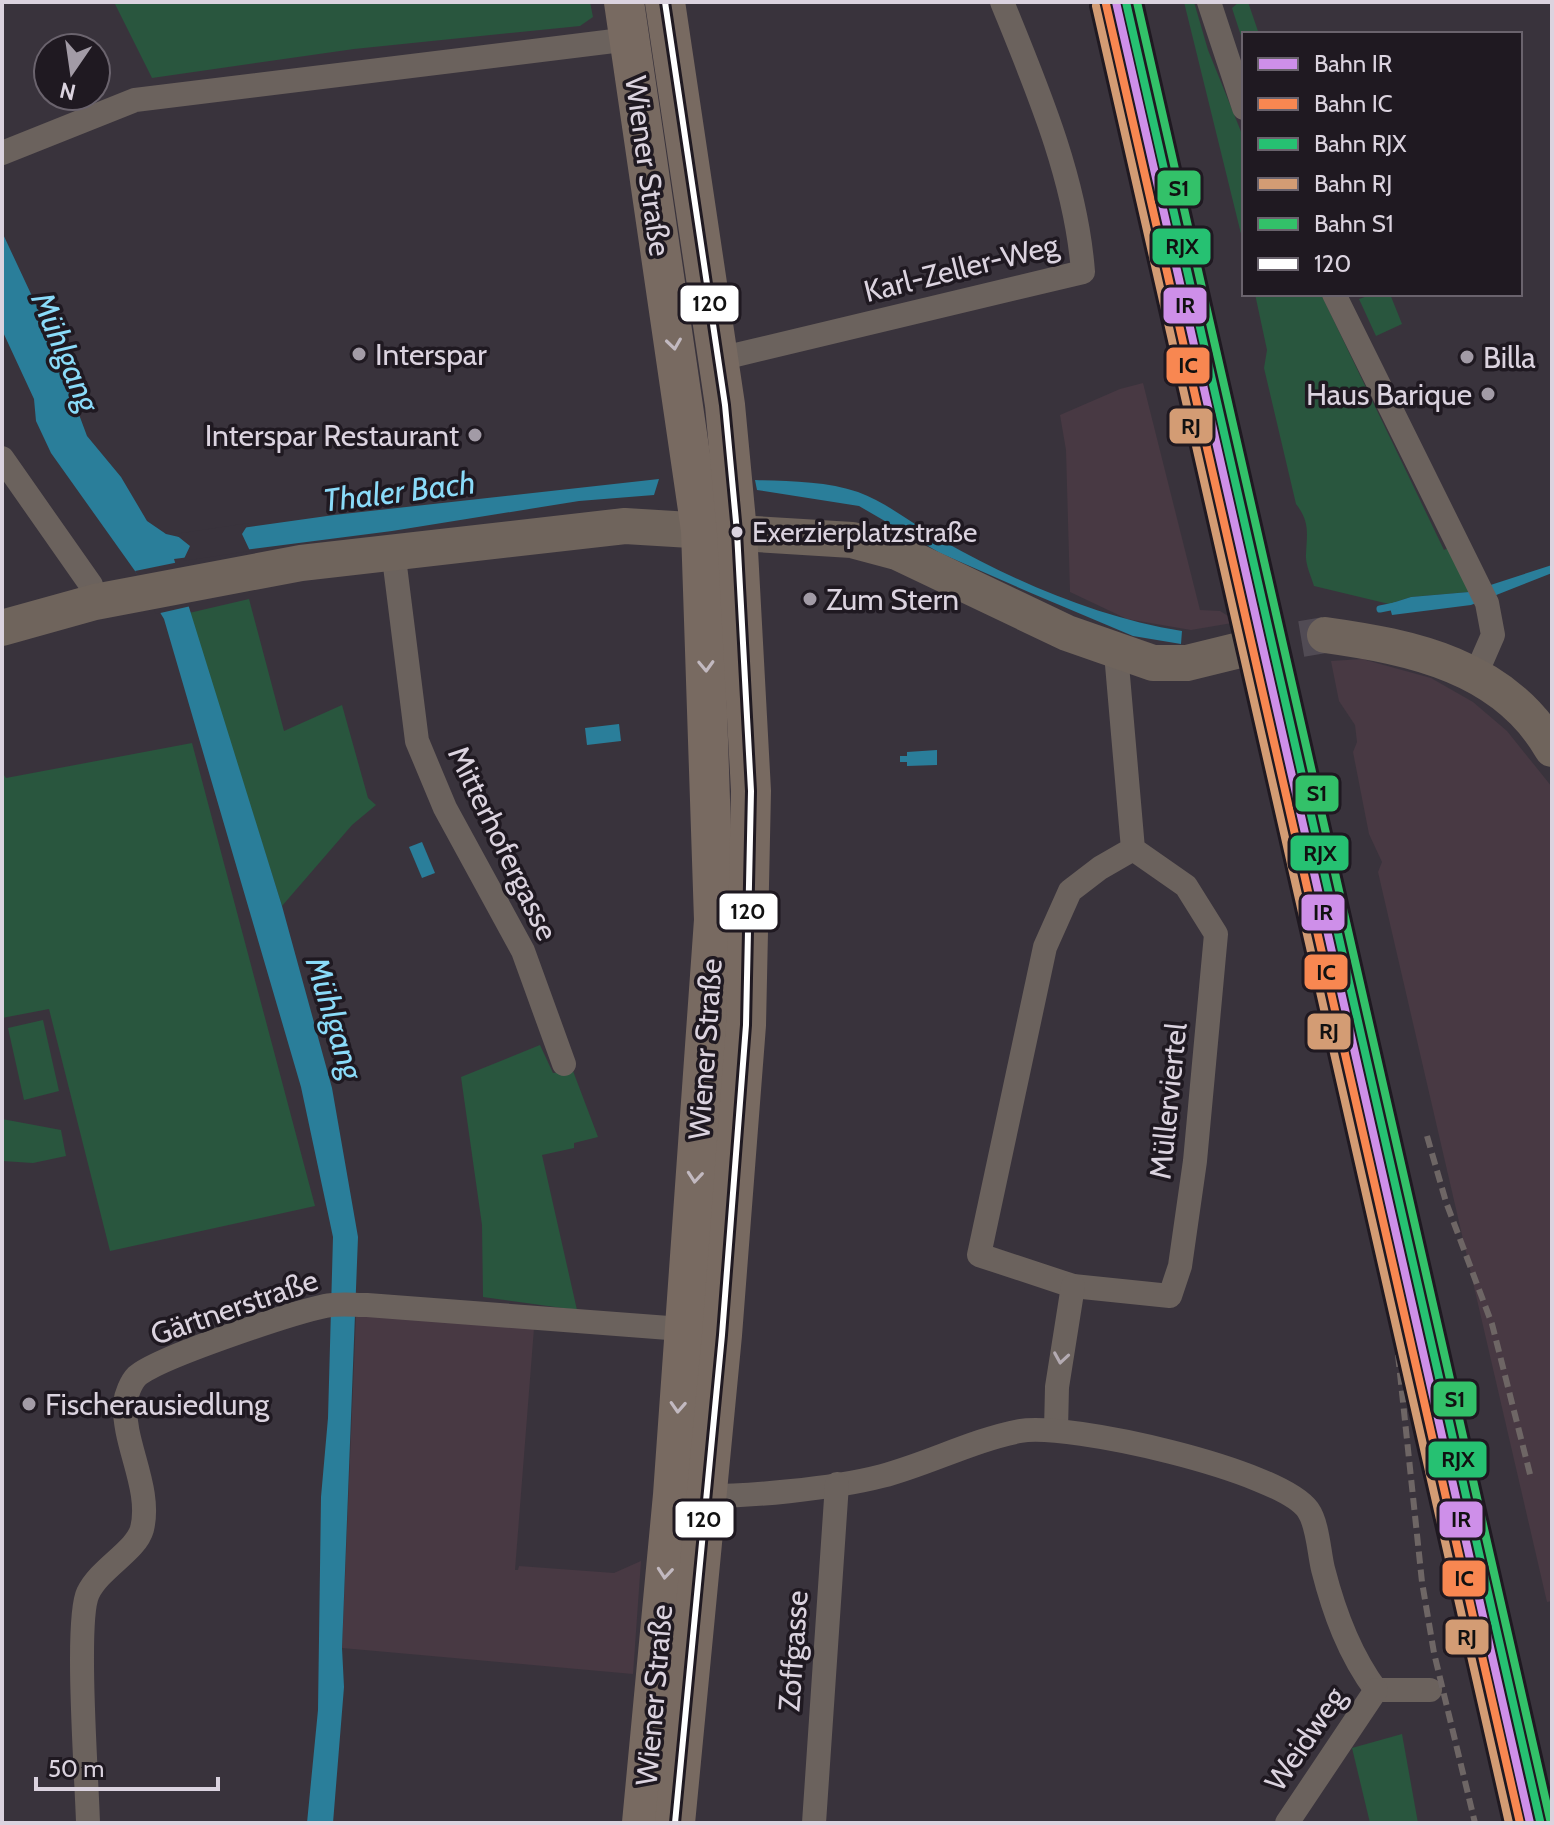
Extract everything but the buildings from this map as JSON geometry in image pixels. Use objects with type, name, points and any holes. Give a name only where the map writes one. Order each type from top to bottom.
[{"type":"main road","name":"Wiener Straße","points":[[665,2],[719,359],[714,920],[682,1329],[689,1496],[687,1670],[675,1823]]},
{"type":"main road","name":"Wiener Straße","points":[[627,20],[719,531],[751,791],[751,913],[746,1025],[689,1496],[642,1823]]},
{"type":"main road","points":[[2,628],[95,602],[186,583],[393,550],[584,528],[719,531],[796,539],[852,540],[897,552],[1116,653],[1153,663],[1187,663],[1248,648]]},
{"type":"main road","points":[[1325,635],[1390,644],[1462,668],[1514,704],[1543,733],[1552,749]]},
{"type":"street","name":"Karl-Zeller-Weg","points":[[719,359],[1083,272],[1079,225],[1032,76],[1002,2]]},
{"type":"street","points":[[1209,2],[1242,102]]},
{"type":"street","name":"Wiener Straße","points":[[2,153],[135,100],[188,94],[627,20]]},
{"type":"street","points":[[1335,296],[1483,592],[1493,635],[1462,668]]},
{"type":"street","points":[[2,458],[91,585],[95,602]]},
{"type":"street","name":"Mitterhofergasse","points":[[393,550],[417,741],[445,808],[523,951],[564,1064]]},
{"type":"street","points":[[1116,653],[1133,849]]},
{"type":"street","name":"Müllerviertel","points":[[1133,849],[1186,886],[1216,934],[1195,1161],[1180,1266],[1170,1296],[1073,1286],[979,1255],[1045,947],[1070,891],[1133,849]]},
{"type":"street","points":[[1056,1430],[1057,1387],[1073,1286]]},
{"type":"street","name":"Gärtnerstraße","points":[[88,1823],[83,1631],[87,1595],[106,1567],[132,1545],[143,1527],[144,1507],[126,1423],[129,1390],[137,1376],[171,1357],[326,1305],[367,1305],[682,1329]]},
{"type":"street","points":[[689,1496],[837,1484],[881,1476],[1022,1431],[1056,1430],[1133,1443],[1227,1468],[1277,1486],[1309,1510],[1325,1576],[1353,1660],[1376,1690],[1430,1690]]},
{"type":"street","name":"Zoffgasse","points":[[814,1823],[837,1484]]},
{"type":"street","name":"Weidweg","points":[[1287,1823],[1376,1690]]},
{"type":"shaded area","points":[[1143,383],[1200,610],[1220,611],[1238,622],[1191,630],[1127,619],[1070,592],[1066,450],[1060,415],[1120,389]]},
{"type":"shaded area","points":[[1362,659],[1431,678],[1473,702],[1507,731],[1552,787],[1552,1601],[1547,1602],[1378,872],[1382,862],[1369,834],[1353,752],[1357,742],[1355,725],[1339,701],[1331,661]]},
{"type":"shaded area","points":[[356,1317],[432,1317],[534,1328],[515,1570],[519,1566],[614,1573],[641,1561],[633,1674],[342,1648]]},
{"type":"green space","points":[[114,2],[590,2],[593,17],[580,26],[354,49],[152,78]]},
{"type":"green space","points":[[1184,2],[1194,2],[1208,50],[1242,134],[1242,238]]},
{"type":"green space","points":[[1239,2],[1248,2],[1258,32],[1242,32],[1242,39],[1232,8]]},
{"type":"green space","points":[[1255,296],[1322,296],[1444,550],[1450,547],[1469,592],[1411,597],[1389,604],[1314,586],[1306,562],[1306,522],[1296,504],[1264,368],[1267,350]]},
{"type":"green space","points":[[1391,296],[1402,324],[1376,336],[1359,299]]},
{"type":"green space","points":[[249,599],[284,731],[342,705],[368,798],[376,805],[352,825],[282,906],[189,613]]},
{"type":"green space","points":[[192,743],[315,1206],[110,1251],[49,1009],[2,1018],[2,772],[6,778]]},
{"type":"green space","points":[[43,1020],[59,1091],[24,1100],[8,1028]]},
{"type":"green space","points":[[540,1045],[553,1073],[573,1071],[598,1137],[574,1143],[574,1148],[542,1155],[577,1310],[483,1297],[482,1225],[461,1077]]},
{"type":"green space","points":[[2,1119],[61,1130],[66,1156],[33,1163],[2,1161]]},
{"type":"green space","points":[[1402,1734],[1418,1823],[1370,1823],[1352,1748]]},
{"type":"water","points":[[2,232],[46,326],[87,436],[121,477],[147,521],[166,534],[179,537],[334,515],[659,479],[654,495],[579,501],[392,531],[174,559],[282,906],[332,1088],[358,1237],[342,1648],[344,1687],[333,1823],[307,1823],[318,1710],[321,1497],[328,1418],[333,1237],[301,1087],[164,619],[135,571],[51,453],[36,421],[34,399],[2,330]]},
{"type":"water","points":[[755,480],[820,484],[858,492],[971,556],[1029,584],[1089,608],[1182,631],[1181,644],[1133,636],[1031,593],[940,553],[859,506],[757,490]]},
{"type":"water","points":[[1552,565],[1552,573],[1471,605],[1392,615],[1389,604],[1411,597],[1469,592]]},
{"type":"water","points":[[619,724],[621,741],[587,745],[585,728]]},
{"type":"water","points":[[937,750],[937,765],[907,766],[907,762],[900,762],[900,756],[907,756],[907,752]]},
{"type":"water","points":[[422,842],[435,873],[422,878],[409,847]]},
{"type":"pier","points":[[249,523],[242,534],[250,551],[183,561],[190,546],[175,534]]},
{"type":"pier","points":[[179,562],[191,606],[156,614],[135,571]]},
{"type":"waterway","name":"Thaler Bach","points":[[1380,609],[1395,606]]},
{"type":"tunnel","points":[[1248,648],[1325,635]]},
{"type":"railway","points":[[1336,964],[1350,1049],[1367,1200],[1397,1345],[1422,1582],[1434,1653],[1475,1823]]},
{"type":"railway","points":[[1427,1136],[1446,1202],[1492,1324],[1531,1478]]},
{"type":"rail line","name":"IR","points":[[1116,2],[1530,1823]]},
{"type":"rail line","name":"RJX","points":[[1126,2],[1540,1821]]},
{"type":"rail line","name":"S1","points":[[1137,2],[1550,1819]]},
{"type":"rail line","name":"IC","points":[[1106,4],[1520,1823]]},
{"type":"rail line","name":"RJ","points":[[1096,6],[1509,1823]]},
{"type":"transit line","name":"120","points":[[665,2],[725,405],[737,532],[751,791],[746,1025],[722,1335],[675,1823]]},
{"type":"place","name":"Interspar","points":[[359,354]]},
{"type":"place","name":"Billa","points":[[1467,357]]},
{"type":"place","name":"Haus Barique","points":[[1488,394]]},
{"type":"place","name":"Interspar Restaurant","points":[[475,435]]},
{"type":"place","name":"Exerzierplatzstraße","points":[[737,532]]},
{"type":"place","name":"Zum Stern","points":[[810,599]]},
{"type":"place","name":"Fischerausiedlung","points":[[29,1404]]},
{"type":"water label","name":"Mühlgang","points":[[66,352]]},
{"type":"water label","name":"Mühlgang","points":[[335,1018]]}]
